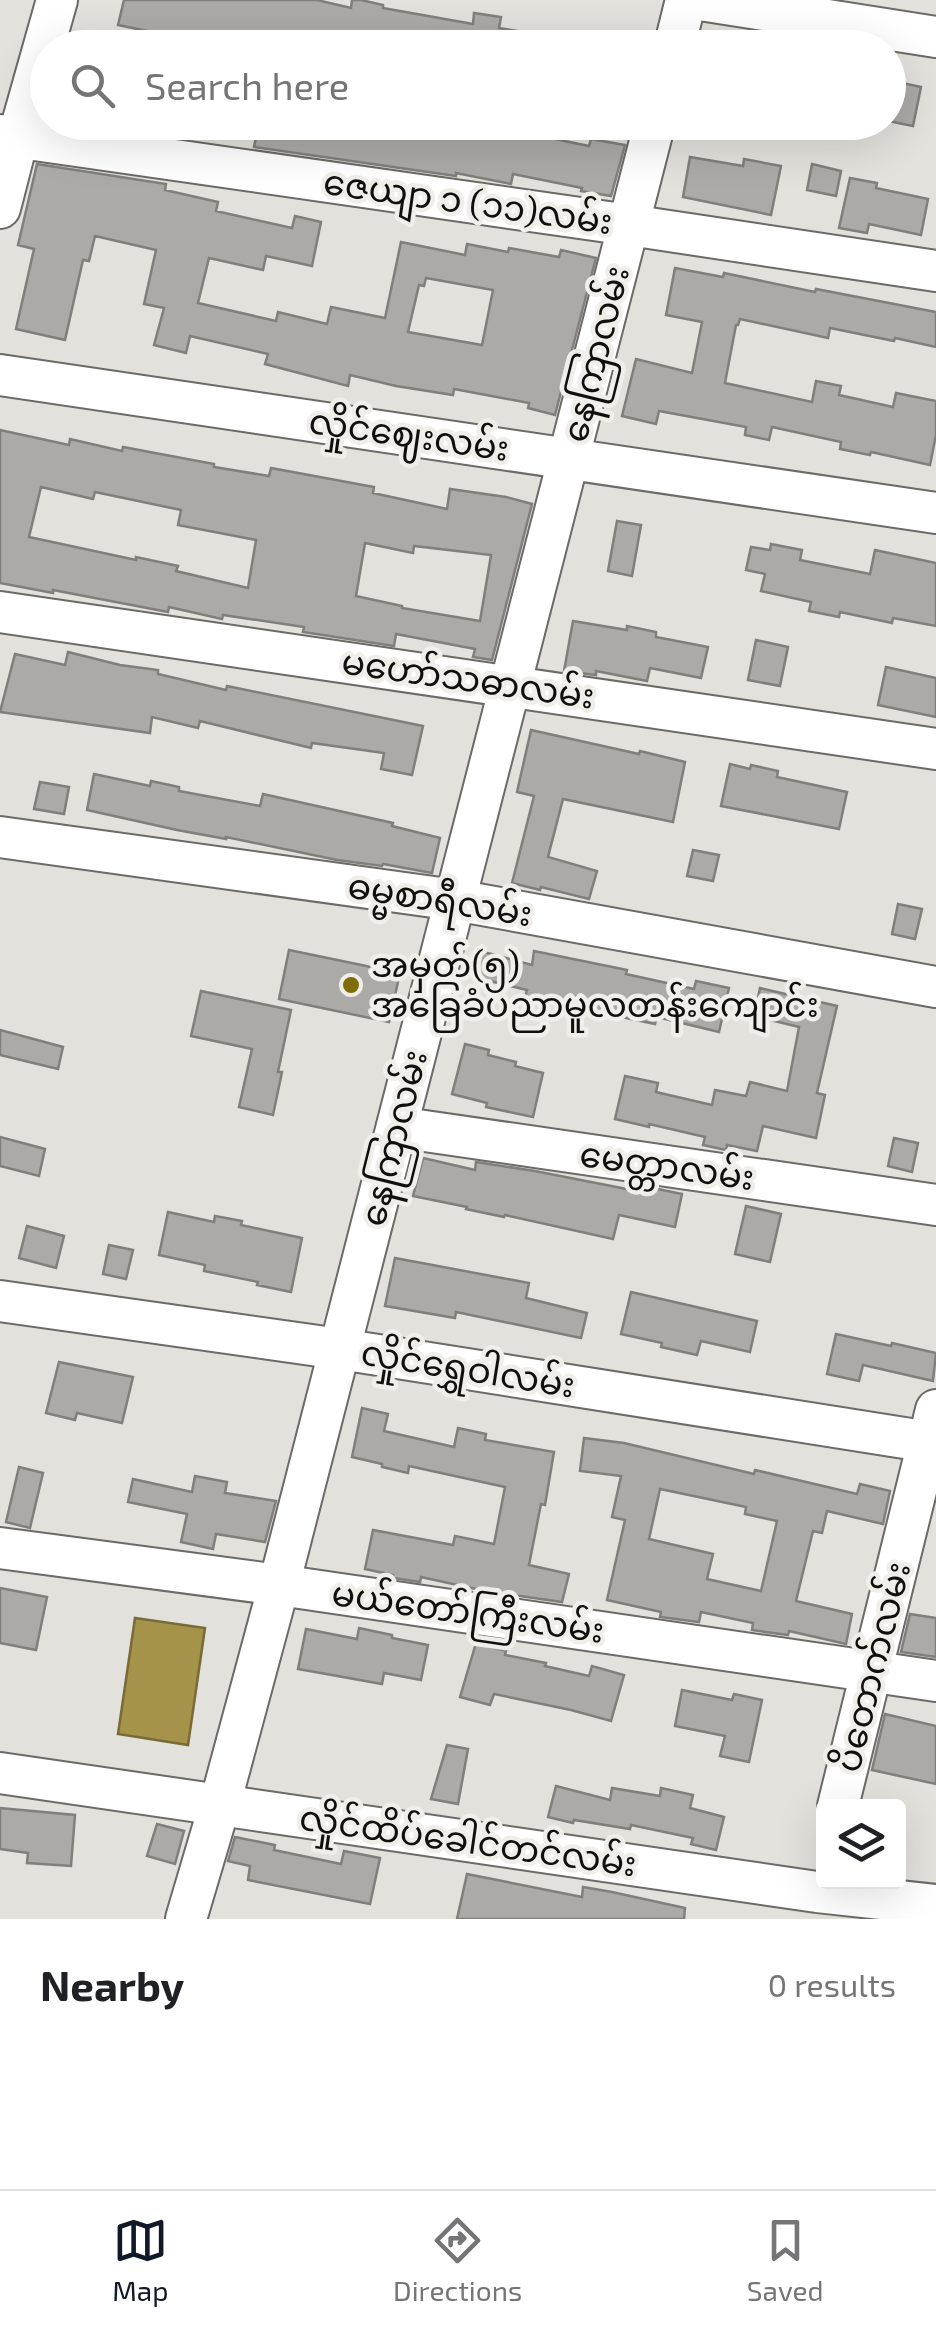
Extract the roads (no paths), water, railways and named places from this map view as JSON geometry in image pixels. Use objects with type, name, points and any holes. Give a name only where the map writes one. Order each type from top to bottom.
[{"type":"street","points":[[46,30],[57,0]]},
{"type":"street","points":[[678,30],[686,0]]},
{"type":"street","points":[[700,0],[897,30]]},
{"type":"street","points":[[906,31],[936,36]]},
{"type":"street","points":[[0,208],[9,136],[30,76]]},
{"type":"street","name":"ဇေယျာ ၁ (၁၁)လမ်း","points":[[37,140],[936,271]]},
{"type":"street","name":"နေကြာလမ်း","points":[[186,1919],[279,1585],[650,140]]},
{"type":"street","name":"လှိုင်ဈေးလမ်း","points":[[0,375],[936,513]]},
{"type":"street","name":"မဟော်သဓာလမ်း","points":[[0,612],[936,749]]},
{"type":"street","name":"ဓမ္မစာရီလမ်း","points":[[0,837],[456,900],[936,987]]},
{"type":"street","name":"မေတ္တာလမ်း","points":[[397,1126],[936,1205]]},
{"type":"street","name":"လှိုင်ရွှေဝါလမ်း","points":[[0,1301],[933,1432]]},
{"type":"street","name":"ပိတောက်လမ်း","points":[[840,1799],[933,1432]]},
{"type":"street","name":"မယ်တော်ကြီးလမ်း","points":[[0,1548],[936,1682]]},
{"type":"street","name":"လှိုင်ထိပ်ခေါင်တင်လမ်း","points":[[0,1773],[936,1906]]},
{"type":"place","name":"အမှတ်(၅) အခြေခံပညာမူလတန်းကျောင်း","points":[[351,985]]}]
